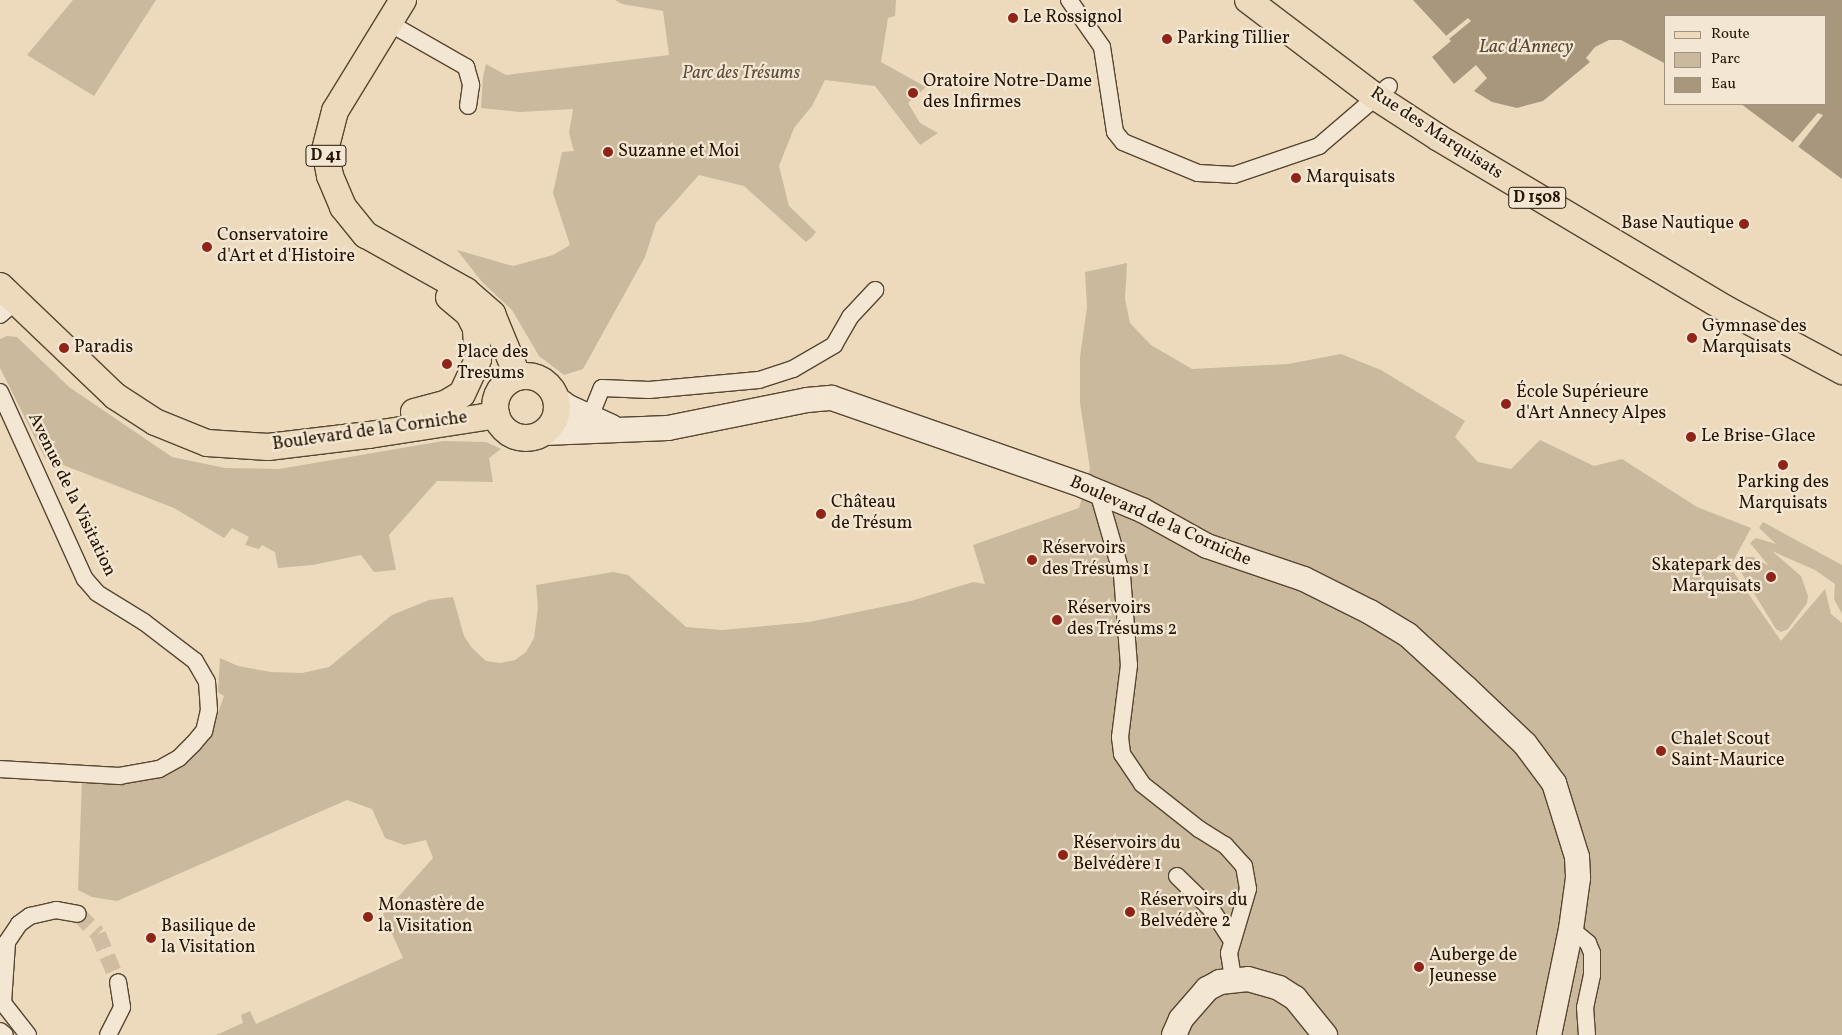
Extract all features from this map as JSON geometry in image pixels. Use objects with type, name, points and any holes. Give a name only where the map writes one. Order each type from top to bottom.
[{"type":"main road","name":"D 41","points":[[403,0],[335,111],[325,150],[330,176],[343,207],[366,235],[466,291],[492,314],[518,377]]},
{"type":"main road","name":"Rue des Marquisats","points":[[1248,0],[1615,245],[1842,371]]},
{"type":"main road","name":"Rue des Marquisats","points":[[1274,0],[1382,91],[1732,296],[1842,354]]},
{"type":"main road","points":[[369,435],[411,412],[447,403],[462,394],[473,376],[478,359],[476,328],[469,314],[444,292],[440,278]]},
{"type":"main road","name":"Boulevard de la Corniche","points":[[5,301],[114,396],[155,422],[207,443],[268,447],[369,435],[496,415]]},
{"type":"main road","points":[[518,377],[541,380],[556,398],[556,417],[544,432],[521,438],[501,425],[496,415],[500,391],[518,377]]},
{"type":"main road","name":"Boulevard de la Corniche","points":[[556,398],[590,417],[616,428]]},
{"type":"main road","name":"Boulevard de la Corniche","points":[[544,432],[616,428],[668,428],[807,400],[832,398],[1098,492],[1142,510],[1214,550],[1337,593],[1408,636],[1439,662],[1525,744],[1554,783],[1578,857],[1576,898],[1571,929],[1549,1035]]},
{"type":"main road","points":[[1174,1035],[1181,1020],[1206,989],[1233,979],[1248,979],[1279,988],[1306,1008],[1325,1035]]},
{"type":"street","points":[[1069,0],[1102,47],[1115,132],[1123,142],[1198,173],[1234,175],[1319,146],[1382,91]]},
{"type":"street","points":[[389,23],[466,67],[471,86],[468,106]]},
{"type":"street","points":[[590,417],[602,388],[650,390],[759,380],[793,369],[834,345],[850,317],[875,290]]},
{"type":"street","name":"Avenue de la Visitation","points":[[0,392],[86,579],[97,593],[144,622],[195,661],[207,682],[209,710],[204,731],[194,744],[179,758],[159,769],[120,776],[0,769]]},
{"type":"street","points":[[1098,492],[1122,584],[1129,665],[1120,737],[1122,754],[1142,784],[1200,829],[1225,845],[1244,866],[1248,889],[1231,939],[1229,953],[1233,979]]},
{"type":"street","points":[[1177,876],[1212,910],[1231,939]]},
{"type":"street","points":[[28,1035],[3,1003],[7,942],[19,924],[30,916],[56,910],[78,914]]},
{"type":"street","points":[[1571,929],[1588,943],[1594,965],[1585,1008],[1586,1035]]},
{"type":"street","points":[[108,1035],[122,1007],[118,982]]},
{"type":"street","points":[[0,1031],[5,1035]]},
{"type":"green space","points":[[73,0],[156,0],[94,96],[27,55]]},
{"type":"green space","name":"Parc des Trésums","points":[[615,0],[896,0],[895,16],[888,18],[881,62],[926,87],[908,103],[920,123],[938,133],[920,145],[875,86],[825,80],[812,106],[794,128],[779,166],[789,206],[816,232],[811,238],[806,242],[744,186],[699,175],[656,223],[645,257],[583,369],[564,375],[539,356],[512,310],[482,282],[457,250],[513,266],[553,255],[570,245],[553,193],[562,152],[574,151],[569,133],[573,109],[520,112],[481,108],[483,77],[486,64],[506,75],[669,55],[663,11],[622,4]]},
{"type":"green space","points":[[1127,263],[1125,299],[1130,323],[1151,345],[1192,369],[1288,364],[1341,354],[1381,370],[1465,421],[1455,437],[1478,462],[1511,469],[1540,440],[1594,466],[1622,459],[1697,507],[1751,528],[1730,567],[1781,641],[1825,589],[1831,614],[1842,623],[1842,1035],[216,1035],[243,1023],[241,1015],[250,1011],[256,1024],[403,958],[383,914],[433,858],[426,840],[404,845],[385,838],[372,809],[347,800],[117,901],[92,897],[78,890],[82,780],[122,783],[141,781],[162,775],[184,764],[209,738],[224,696],[218,692],[220,658],[238,666],[271,672],[302,673],[329,667],[392,615],[429,600],[453,597],[464,636],[472,648],[486,661],[500,663],[515,660],[526,652],[534,638],[538,607],[536,585],[613,572],[628,575],[686,627],[722,630],[809,622],[911,601],[973,582],[985,584],[973,545],[1079,508],[1090,469],[1080,403],[1080,357],[1087,307],[1085,272]]},
{"type":"green space","points":[[7,336],[17,337],[69,387],[172,457],[225,468],[279,469],[443,441],[486,442],[501,449],[489,458],[493,482],[437,481],[389,535],[396,570],[374,572],[361,555],[313,565],[278,568],[275,552],[262,545],[259,549],[245,545],[249,537],[232,528],[224,538],[174,508],[45,458],[0,368],[0,339]]},
{"type":"green space","name":"Skatepark des Marquisats","points":[[1763,522],[1842,565],[1842,614],[1834,599],[1835,584],[1815,570],[1772,551],[1801,576],[1808,596],[1807,603],[1788,629],[1781,632],[1776,629],[1739,569],[1746,557],[1753,557],[1769,566],[1750,543],[1756,538],[1776,544],[1759,528]]},
{"type":"water","name":"Lac d'Annecy","points":[[1413,0],[1842,0],[1842,179],[1742,105],[1827,105],[1827,15],[1664,15],[1664,63],[1621,40],[1609,40],[1595,47],[1586,58],[1590,62],[1543,101],[1517,108],[1492,102],[1474,91],[1487,78],[1476,65],[1454,84],[1432,57],[1451,41]]},
{"type":"pier","points":[[1468,18],[1471,21],[1449,39],[1446,36]]},
{"type":"pier","points":[[1818,113],[1823,115],[1798,147],[1792,143]]},
{"type":"tunnel","points":[[78,914],[98,934],[118,982]]},
{"type":"place","name":"Le Rossignol","points":[[1013,18]]},
{"type":"place","name":"Parking Tillier","points":[[1167,39]]},
{"type":"place","name":"Oratoire Notre-Dame des Infirmes","points":[[913,93]]},
{"type":"place","name":"Suzanne et Moi","points":[[608,152]]},
{"type":"place","name":"Marquisats","points":[[1296,178]]},
{"type":"place","name":"Base Nautique","points":[[1744,224]]},
{"type":"place","name":"Conservatoire d'Art et d'Histoire","points":[[207,247]]},
{"type":"place","name":"Gymnase des Marquisats","points":[[1692,338]]},
{"type":"place","name":"Paradis","points":[[64,348]]},
{"type":"place","name":"Place des Tresums","points":[[447,364]]},
{"type":"place","name":"École Supérieure d'Art Annecy Alpes","points":[[1506,404]]},
{"type":"place","name":"Le Brise-Glace","points":[[1691,437]]},
{"type":"place","name":"Parking des Marquisats","points":[[1783,465]]},
{"type":"place","name":"Château de Trésum","points":[[821,514]]},
{"type":"place","name":"Réservoirs des Trésums 1","points":[[1032,560]]},
{"type":"place","name":"Skatepark des Marquisats","points":[[1771,577]]},
{"type":"place","name":"Réservoirs des Trésums 2","points":[[1057,620]]},
{"type":"place","name":"Chalet Scout Saint-Maurice","points":[[1661,751]]},
{"type":"place","name":"Réservoirs du Belvédère 1","points":[[1063,855]]},
{"type":"place","name":"Réservoirs du Belvédère 2","points":[[1130,912]]},
{"type":"place","name":"Monastère de la Visitation","points":[[368,917]]},
{"type":"place","name":"Basilique de la Visitation","points":[[151,938]]},
{"type":"place","name":"Auberge de Jeunesse","points":[[1419,967]]}]
